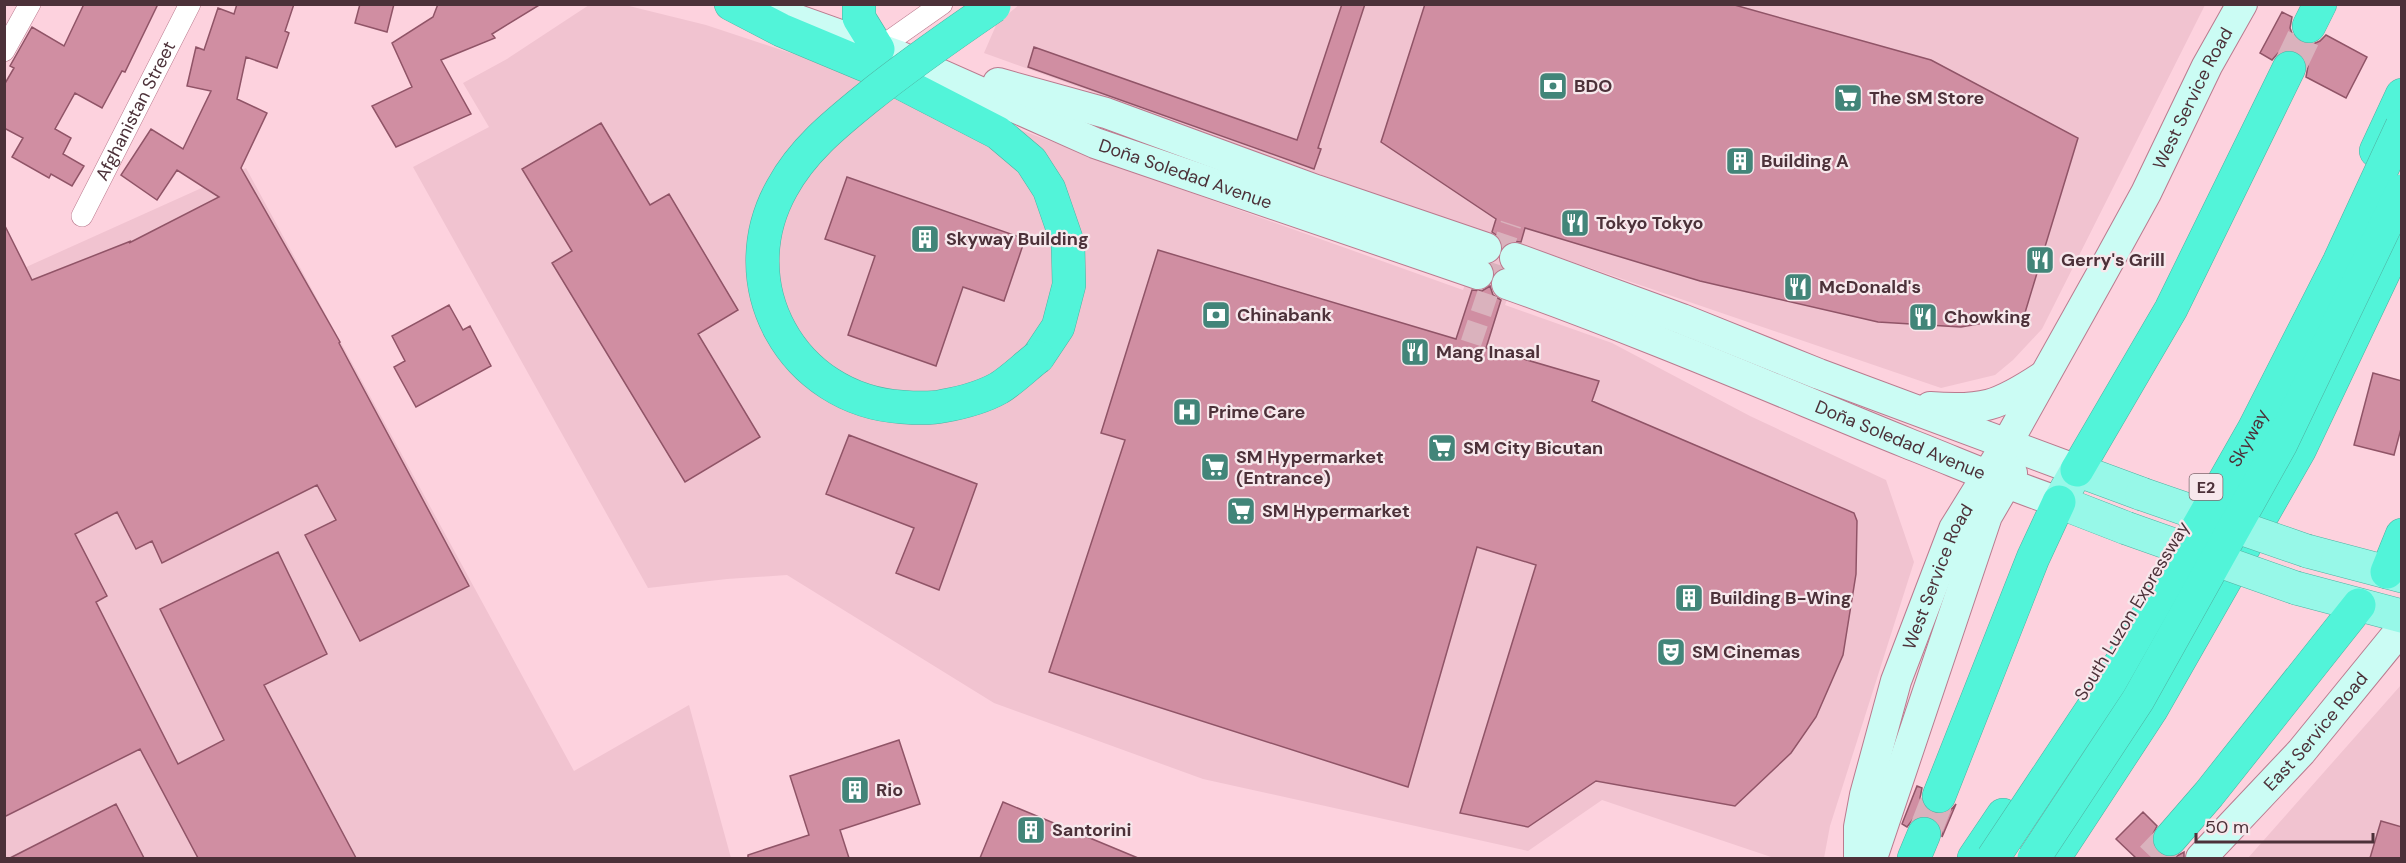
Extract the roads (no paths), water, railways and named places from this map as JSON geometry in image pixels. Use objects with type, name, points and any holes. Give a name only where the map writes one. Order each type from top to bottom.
[{"type":"highway","points":[[731,4],[781,30],[883,58],[998,133],[1032,161],[1049,189],[1068,244],[1069,285],[1058,327],[1038,357],[998,388],[941,407],[887,406],[863,400],[842,391],[809,368],[780,331],[770,309],[764,287],[763,240],[781,189],[797,164],[835,124],[910,63],[998,4]]},
{"type":"highway","points":[[859,4],[859,18],[883,58]]},
{"type":"highway","points":[[2077,470],[2171,309],[2289,68]]},
{"type":"highway","name":"South Luzon Expressway","points":[[1974,858],[2095,676],[2243,425],[2324,266],[2402,96]]},
{"type":"highway","name":"Skyway","points":[[1993,858],[2110,682],[2254,429],[2339,262],[2402,126]]},
{"type":"highway","name":"Skyway","points":[[2034,858],[2138,700],[2281,444],[2402,191]]},
{"type":"highway","points":[[2054,858],[2151,710],[2300,449],[2402,234]]},
{"type":"highway","points":[[1938,796],[2033,558],[2059,502]]},
{"type":"highway","points":[[2394,574],[2402,535]]},
{"type":"highway","points":[[2170,838],[2209,794],[2359,605]]},
{"type":"main road","name":"Doña Soledad Avenue","points":[[752,4],[1095,143],[1482,261]]},
{"type":"main road","name":"West Service Road","points":[[2016,448],[2047,374],[2146,192],[2207,66],[2242,4]]},
{"type":"main road","name":"West Service Road","points":[[1859,858],[1859,827],[1865,795],[1896,681],[1954,529],[1996,480],[2116,283],[2146,192]]},
{"type":"main road","name":"Doña Soledad Avenue","points":[[2394,574],[2307,551],[2142,494],[1899,404],[1682,319],[1511,271],[1678,348],[1810,405],[1996,480],[2296,588],[2402,616]]},
{"type":"main road","points":[[1899,404],[1965,409],[1989,405],[2010,398],[2047,374]]},
{"type":"main road","points":[[2059,502],[2077,470]]},
{"type":"main road","name":"West Service Road","points":[[1872,858],[1987,516],[1996,480]]},
{"type":"main road","points":[[2359,605],[2394,574]]},
{"type":"main road","name":"East Service Road","points":[[2201,858],[2301,752],[2402,628]]},
{"type":"street","points":[[4,51],[30,4]]},
{"type":"street","name":"Afghanistan Street","points":[[82,216],[190,4]]},
{"type":"street","points":[[883,58],[942,4]]},
{"type":"street","points":[[883,58],[979,4]]},
{"type":"tunnel","points":[[2289,68],[2309,26]]},
{"type":"tunnel","points":[[1471,343],[1511,224]]},
{"type":"tunnel","points":[[1924,834],[1939,796]]},
{"type":"tunnel","points":[[2152,858],[2170,839]]},
{"type":"place","name":"BDO","points":[[1553,86]]},
{"type":"place","name":"The SM Store","points":[[1848,98]]},
{"type":"place","name":"Building A","points":[[1740,161]]},
{"type":"place","name":"Tokyo Tokyo","points":[[1575,223]]},
{"type":"place","name":"Skyway Building","points":[[925,239]]},
{"type":"place","name":"Gerry's Grill","points":[[2040,260]]},
{"type":"place","name":"McDonald's","points":[[1798,287]]},
{"type":"place","name":"Chinabank","points":[[1216,315]]},
{"type":"place","name":"Chowking","points":[[1923,317]]},
{"type":"place","name":"Mang Inasal","points":[[1415,352]]},
{"type":"place","name":"Prime Care","points":[[1187,412]]},
{"type":"place","name":"SM City Bicutan","points":[[1442,448]]},
{"type":"place","name":"SM Hypermarket (Entrance)","points":[[1215,467]]},
{"type":"place","name":"SM Hypermarket","points":[[1241,511]]},
{"type":"place","name":"Building B-Wing","points":[[1689,598]]},
{"type":"place","name":"SM Cinemas","points":[[1671,652]]},
{"type":"place","name":"Rio","points":[[855,790]]},
{"type":"place","name":"Santorini","points":[[1031,830]]}]
